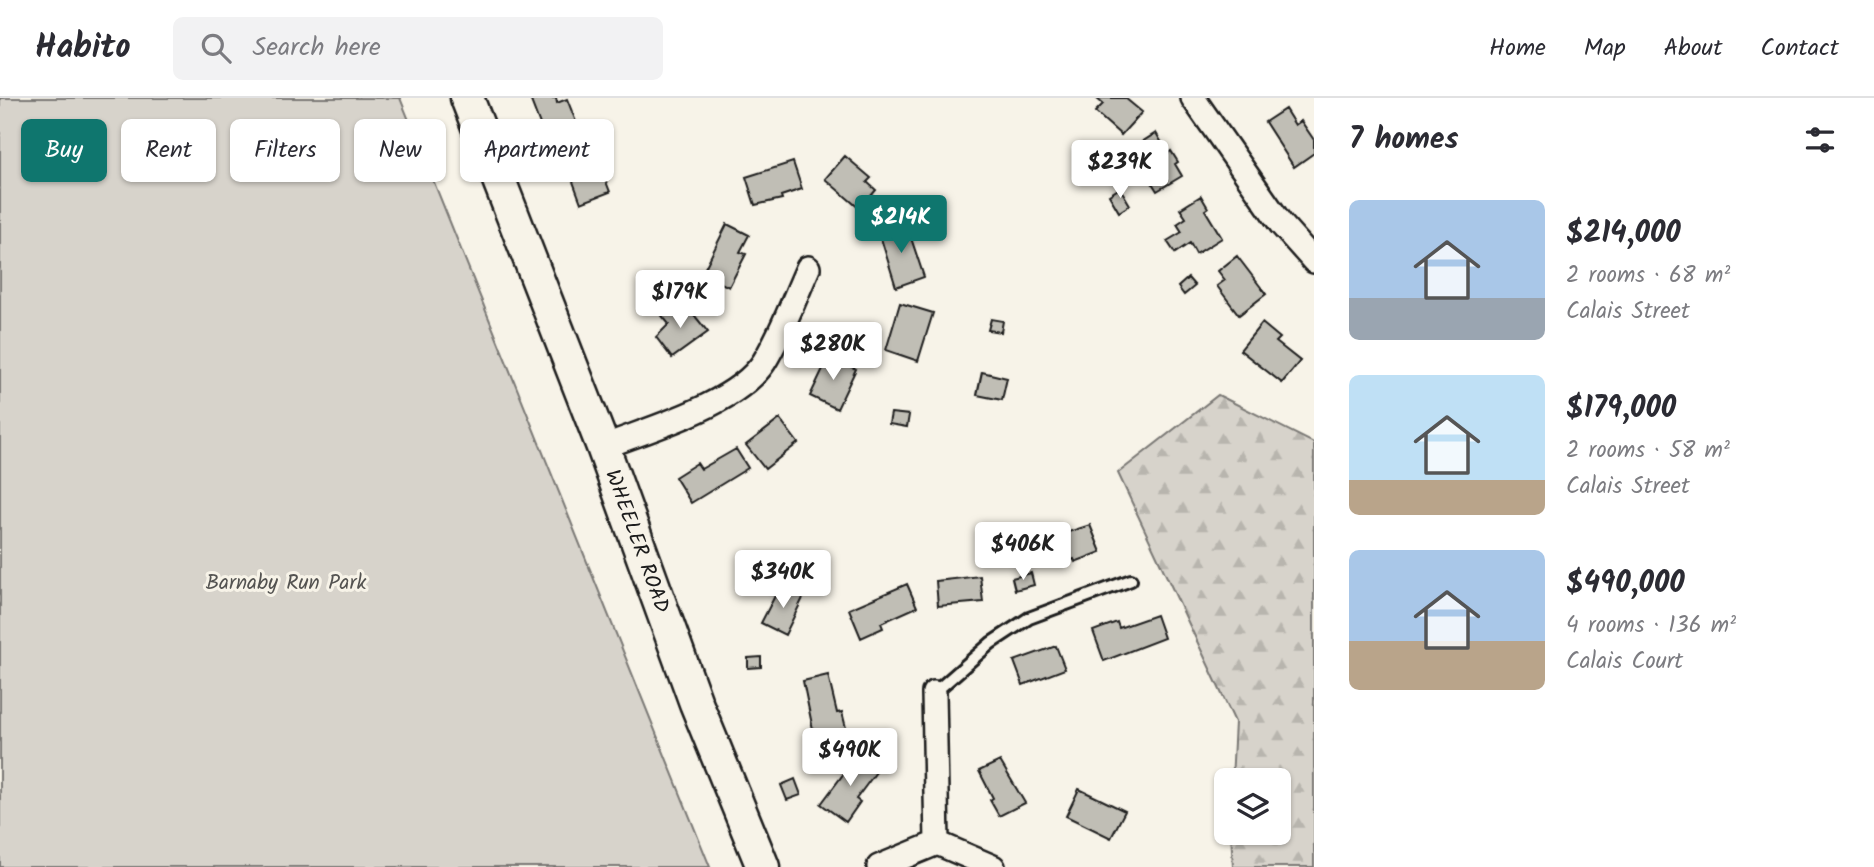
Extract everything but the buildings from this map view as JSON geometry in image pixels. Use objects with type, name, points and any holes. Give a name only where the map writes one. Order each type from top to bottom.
[{"type":"main road","name":"WHEELER ROAD","points":[[467,98],[603,447],[696,703],[762,867]]},
{"type":"street","points":[[1193,98],[1282,224],[1314,261]]},
{"type":"street","points":[[603,447],[701,408],[746,383],[764,363],[808,268]]},
{"type":"street","points":[[934,693],[937,844]]},
{"type":"street","points":[[879,867],[937,844],[993,867]]},
{"type":"lane","points":[[934,693],[991,643],[1029,618],[1131,580]]},
{"type":"green space","name":"Barnaby Run Park","points":[[0,98],[400,98],[408,119],[354,119],[354,182],[434,182],[710,867],[0,867]]},
{"type":"green space","points":[[1218,395],[1314,443],[1314,867],[1233,867],[1232,845],[1291,845],[1291,768],[1233,768],[1235,722],[1118,473]]}]
